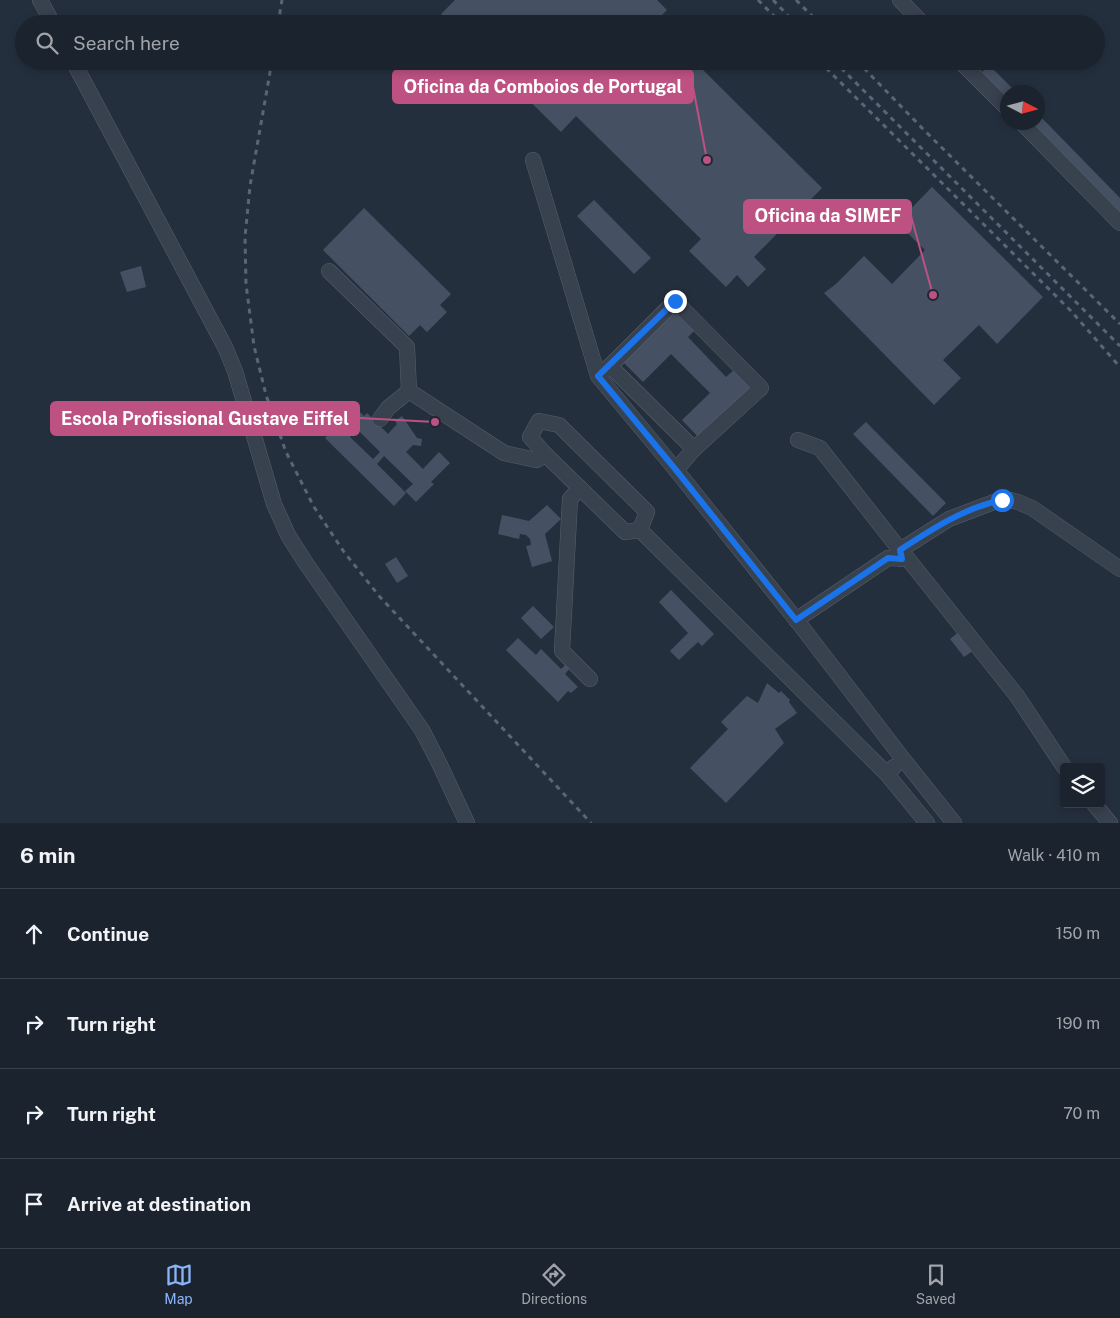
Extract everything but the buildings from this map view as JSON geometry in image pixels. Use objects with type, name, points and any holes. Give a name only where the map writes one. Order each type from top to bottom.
[{"type":"street","points":[[40,0],[48,15]]},
{"type":"street","points":[[906,2],[916,15]]},
{"type":"street","points":[[78,70],[225,347],[235,371],[274,504],[288,535],[422,730],[448,780],[467,823]]},
{"type":"street","points":[[969,70],[1000,101]]},
{"type":"street","points":[[1029,130],[1120,223]]},
{"type":"street","points":[[533,160],[598,376],[796,620],[954,823]]},
{"type":"street","points":[[329,271],[407,347],[409,391]]},
{"type":"street","points":[[598,376],[675,301],[761,388],[694,449],[676,470]]},
{"type":"street","points":[[610,366],[694,449]]},
{"type":"street","points":[[380,419],[388,408],[409,391]]},
{"type":"street","points":[[409,391],[504,453],[536,460],[546,455]]},
{"type":"street","points":[[539,421],[559,424],[647,512],[640,530],[625,532],[546,455],[530,437],[539,421]]},
{"type":"street","points":[[798,440],[820,448],[901,554],[908,559],[1016,696],[1061,763]]},
{"type":"street","points":[[580,488],[570,500],[562,651],[590,679]]},
{"type":"street","points":[[796,620],[888,558],[901,554],[949,520],[994,502],[1010,500],[1032,508],[1120,569]]},
{"type":"street","points":[[640,530],[886,773],[927,823]]},
{"type":"street","points":[[886,773],[903,759]]},
{"type":"street","points":[[1097,808],[1110,823]]},
{"type":"railway","points":[[280,15],[282,0]]},
{"type":"railway","points":[[758,0],[773,15]]},
{"type":"railway","points":[[773,0],[787,15]]},
{"type":"railway","points":[[796,0],[811,15]]},
{"type":"railway","points":[[270,70],[250,186],[245,237],[246,284],[254,346],[266,395],[286,452],[314,507],[344,552],[380,597],[591,823]]},
{"type":"railway","points":[[828,70],[1071,311],[1120,367]]},
{"type":"railway","points":[[843,70],[1120,346]]},
{"type":"railway","points":[[866,70],[1120,324]]},
{"type":"place","name":"Oficina da Comboios de Portugal","points":[[707,160]]},
{"type":"place","name":"Oficina da SIMEF","points":[[933,295]]},
{"type":"place","name":"Escola Profissional Gustave Eiffel","points":[[435,422]]},
{"type":"route","points":[[675,301],[598,376],[796,620],[888,558],[902,559],[900,550],[941,524],[985,504],[1002,500]]}]
